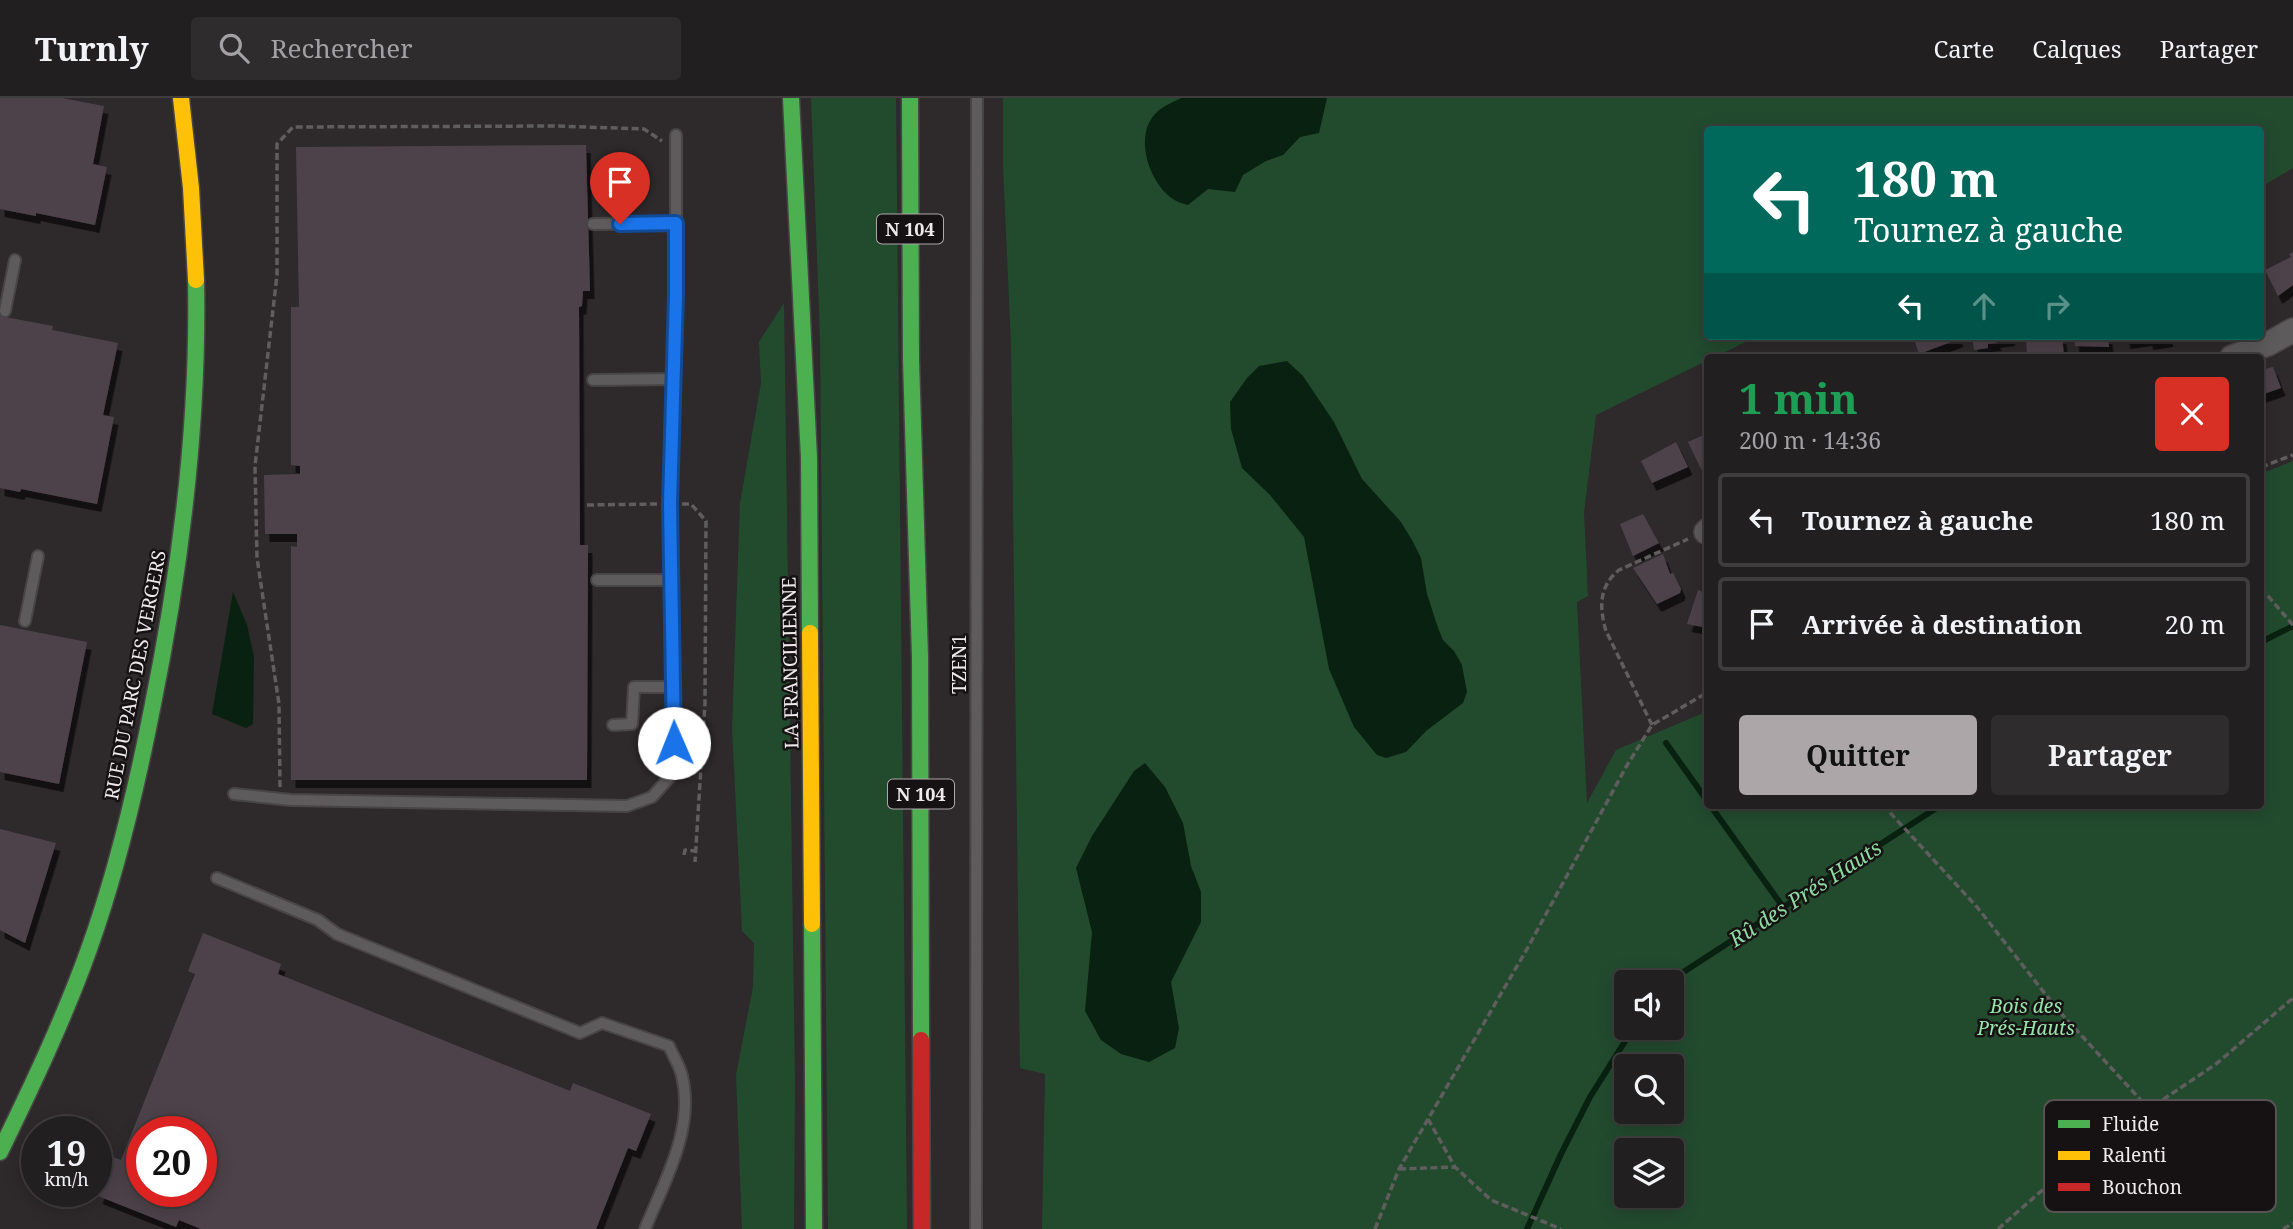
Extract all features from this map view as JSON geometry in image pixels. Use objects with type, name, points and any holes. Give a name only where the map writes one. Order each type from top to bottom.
[{"type":"main road","name":"RUE DU PARC DES VERGERS","points":[[0,1152],[65,1012],[104,902],[125,830],[166,646],[192,460],[197,335],[191,171],[181,98]]},
{"type":"main road","name":"LA FRANCILIENNE","points":[[791,98],[809,458],[814,1229]]},
{"type":"main road","name":"N 104","points":[[910,98],[911,359],[920,657],[922,1229]]},
{"type":"street","points":[[2240,354],[2268,344],[2293,330]]},
{"type":"lane","name":"TZEN1","points":[[976,1229],[977,98]]},
{"type":"lane","points":[[234,794],[280,799],[627,806],[652,797],[675,771],[670,504],[676,135]]},
{"type":"lane","points":[[593,224],[676,223]]},
{"type":"lane","points":[[5,312],[15,260]]},
{"type":"lane","points":[[593,380],[674,379]]},
{"type":"lane","points":[[25,621],[38,556]]},
{"type":"lane","points":[[597,580],[671,580]]},
{"type":"lane","points":[[612,725],[632,724],[634,687],[673,687]]},
{"type":"lane","points":[[217,878],[318,920],[337,934],[580,1033],[602,1023],[669,1046],[682,1076],[685,1123],[645,1229]]},
{"type":"path","points":[[280,799],[279,704],[257,558],[255,466],[277,275],[277,144],[293,127],[556,126],[644,129],[676,150]]},
{"type":"path","points":[[2264,466],[2293,455]]},
{"type":"path","points":[[1652,725],[1606,631],[1602,618],[1602,597],[1610,577],[1619,570],[1704,532]]},
{"type":"path","points":[[2264,591],[2293,625]]},
{"type":"path","points":[[1375,1229],[1399,1169],[1527,949],[1626,767],[1652,725],[1704,694]]},
{"type":"path","points":[[695,862],[705,703]]},
{"type":"path","points":[[1886,809],[1977,907],[2057,1009],[2141,1100]]},
{"type":"path","points":[[684,855],[685,850],[695,850]]},
{"type":"path","points":[[2162,1100],[2216,1064],[2293,998]]},
{"type":"path","points":[[1428,1119],[1455,1167],[1491,1200],[1561,1229]]},
{"type":"path","points":[[1399,1169],[1455,1167]]},
{"type":"path","points":[[1998,1229],[2044,1189]]},
{"type":"path","points":[[2283,1229],[2293,1223]]},
{"type":"green space","points":[[811,98],[896,98],[907,1229],[828,1229],[820,337]]},
{"type":"green space","name":"Bois des Prés-Hauts","points":[[1003,98],[2293,98],[2293,168],[2264,185],[2264,126],[1704,126],[1704,340],[1750,340],[1721,354],[1704,354],[1704,362],[1596,415],[1584,513],[1588,596],[1577,602],[1587,803],[1616,750],[1704,713],[1704,809],[2264,809],[2264,473],[2293,461],[2293,1229],[1042,1229],[1045,1074],[1020,1068],[1011,345],[1003,166]]},
{"type":"green space","points":[[784,303],[795,1083],[794,1229],[742,1229],[736,1075],[753,987],[754,943],[742,931],[732,728],[740,503],[761,383],[759,342]]},
{"type":"shaded area","points":[[1181,98],[1327,98],[1319,133],[1300,137],[1283,155],[1266,161],[1243,175],[1235,192],[1208,189],[1188,205],[1173,199],[1164,191],[1151,170],[1145,145],[1150,121],[1159,110]]},
{"type":"shaded area","points":[[1287,361],[1303,376],[1334,422],[1362,479],[1401,522],[1412,540],[1421,558],[1427,594],[1438,628],[1443,640],[1454,651],[1462,665],[1467,692],[1463,703],[1426,731],[1406,752],[1386,758],[1377,755],[1354,727],[1329,669],[1304,537],[1270,495],[1242,468],[1231,429],[1230,402],[1247,378],[1259,366]]},
{"type":"shaded area","points":[[233,592],[247,625],[254,657],[253,724],[246,728],[212,714]]},
{"type":"shaded area","points":[[1145,763],[1165,787],[1183,823],[1191,866],[1201,892],[1201,922],[1171,982],[1179,1028],[1175,1048],[1149,1062],[1121,1054],[1101,1040],[1085,1011],[1092,932],[1076,868],[1092,836],[1134,771]]},
{"type":"building","points":[[0,98],[62,98],[104,106],[93,164],[107,167],[95,225],[0,209]]},
{"type":"building","points":[[586,145],[590,291],[583,291],[582,306],[579,307],[580,545],[588,545],[587,780],[291,780],[291,546],[297,547],[297,534],[265,534],[264,475],[300,474],[300,466],[291,465],[291,307],[299,307],[296,147]]},
{"type":"building","points":[[2293,252],[2293,285],[2278,296],[2265,270],[2291,257],[2289,254]]},
{"type":"building","points":[[0,316],[118,343],[103,415],[114,417],[97,504],[21,489],[20,492],[0,488]]},
{"type":"building","points":[[1914,340],[1956,340],[1919,354]]},
{"type":"building","points":[[1973,340],[1996,340],[1997,343],[1988,344],[1988,348],[1974,350]]},
{"type":"building","points":[[2026,340],[2062,340],[2064,354],[2027,354]]},
{"type":"building","points":[[2074,340],[2108,340],[2109,347],[2075,346]]},
{"type":"building","points":[[2273,367],[2281,388],[2264,394],[2264,369]]},
{"type":"building","points":[[1704,435],[1703,473],[1688,442]]},
{"type":"building","points":[[1676,442],[1688,467],[1652,483],[1641,461]]},
{"type":"building","points":[[1643,514],[1659,543],[1633,556],[1620,524]]},
{"type":"building","points":[[1663,554],[1670,574],[1673,573],[1681,589],[1680,593],[1657,604],[1633,568]]},
{"type":"building","points":[[1698,590],[1704,592],[1704,627],[1687,624]]},
{"type":"building","points":[[0,625],[87,642],[59,784],[0,772]]},
{"type":"building","points":[[0,829],[56,843],[25,943],[0,930]]},
{"type":"building","points":[[203,933],[281,964],[278,974],[570,1091],[573,1083],[651,1114],[636,1151],[628,1148],[596,1229],[201,1229],[179,1220],[176,1227],[112,1202],[112,1160],[113,1157],[121,1160],[126,1147],[126,1207],[217,1207],[217,1116],[139,1116],[195,974],[188,971]]},
{"type":"waterway","name":"Rû des Prés Hauts","points":[[2264,640],[2293,626]]},
{"type":"waterway","points":[[1666,743],[1704,796]]},
{"type":"waterway","points":[[1713,809],[1783,907]]},
{"type":"waterway","name":"Rû des Prés Hauts","points":[[1684,972],[1935,809]]},
{"type":"waterway","name":"Rû des Prés Hauts","points":[[1527,1229],[1590,1097],[1626,1040]]},
{"type":"traffic: fast","points":[[791,98],[809,458],[810,633]]},
{"type":"traffic: fast","points":[[910,98],[911,360],[920,657],[921,1040]]},
{"type":"traffic: fast","points":[[0,1152],[58,1027],[89,949],[117,860],[139,770],[172,602],[186,496],[194,388],[196,280]]},
{"type":"traffic: fast","points":[[812,924],[814,1229]]},
{"type":"traffic: slow","points":[[181,98],[191,188],[196,280]]},
{"type":"traffic: slow","points":[[810,633],[812,924]]},
{"type":"traffic: jam","points":[[921,1040],[922,1229]]},
{"type":"route","points":[[620,224],[676,223],[670,504],[674,743]]}]
